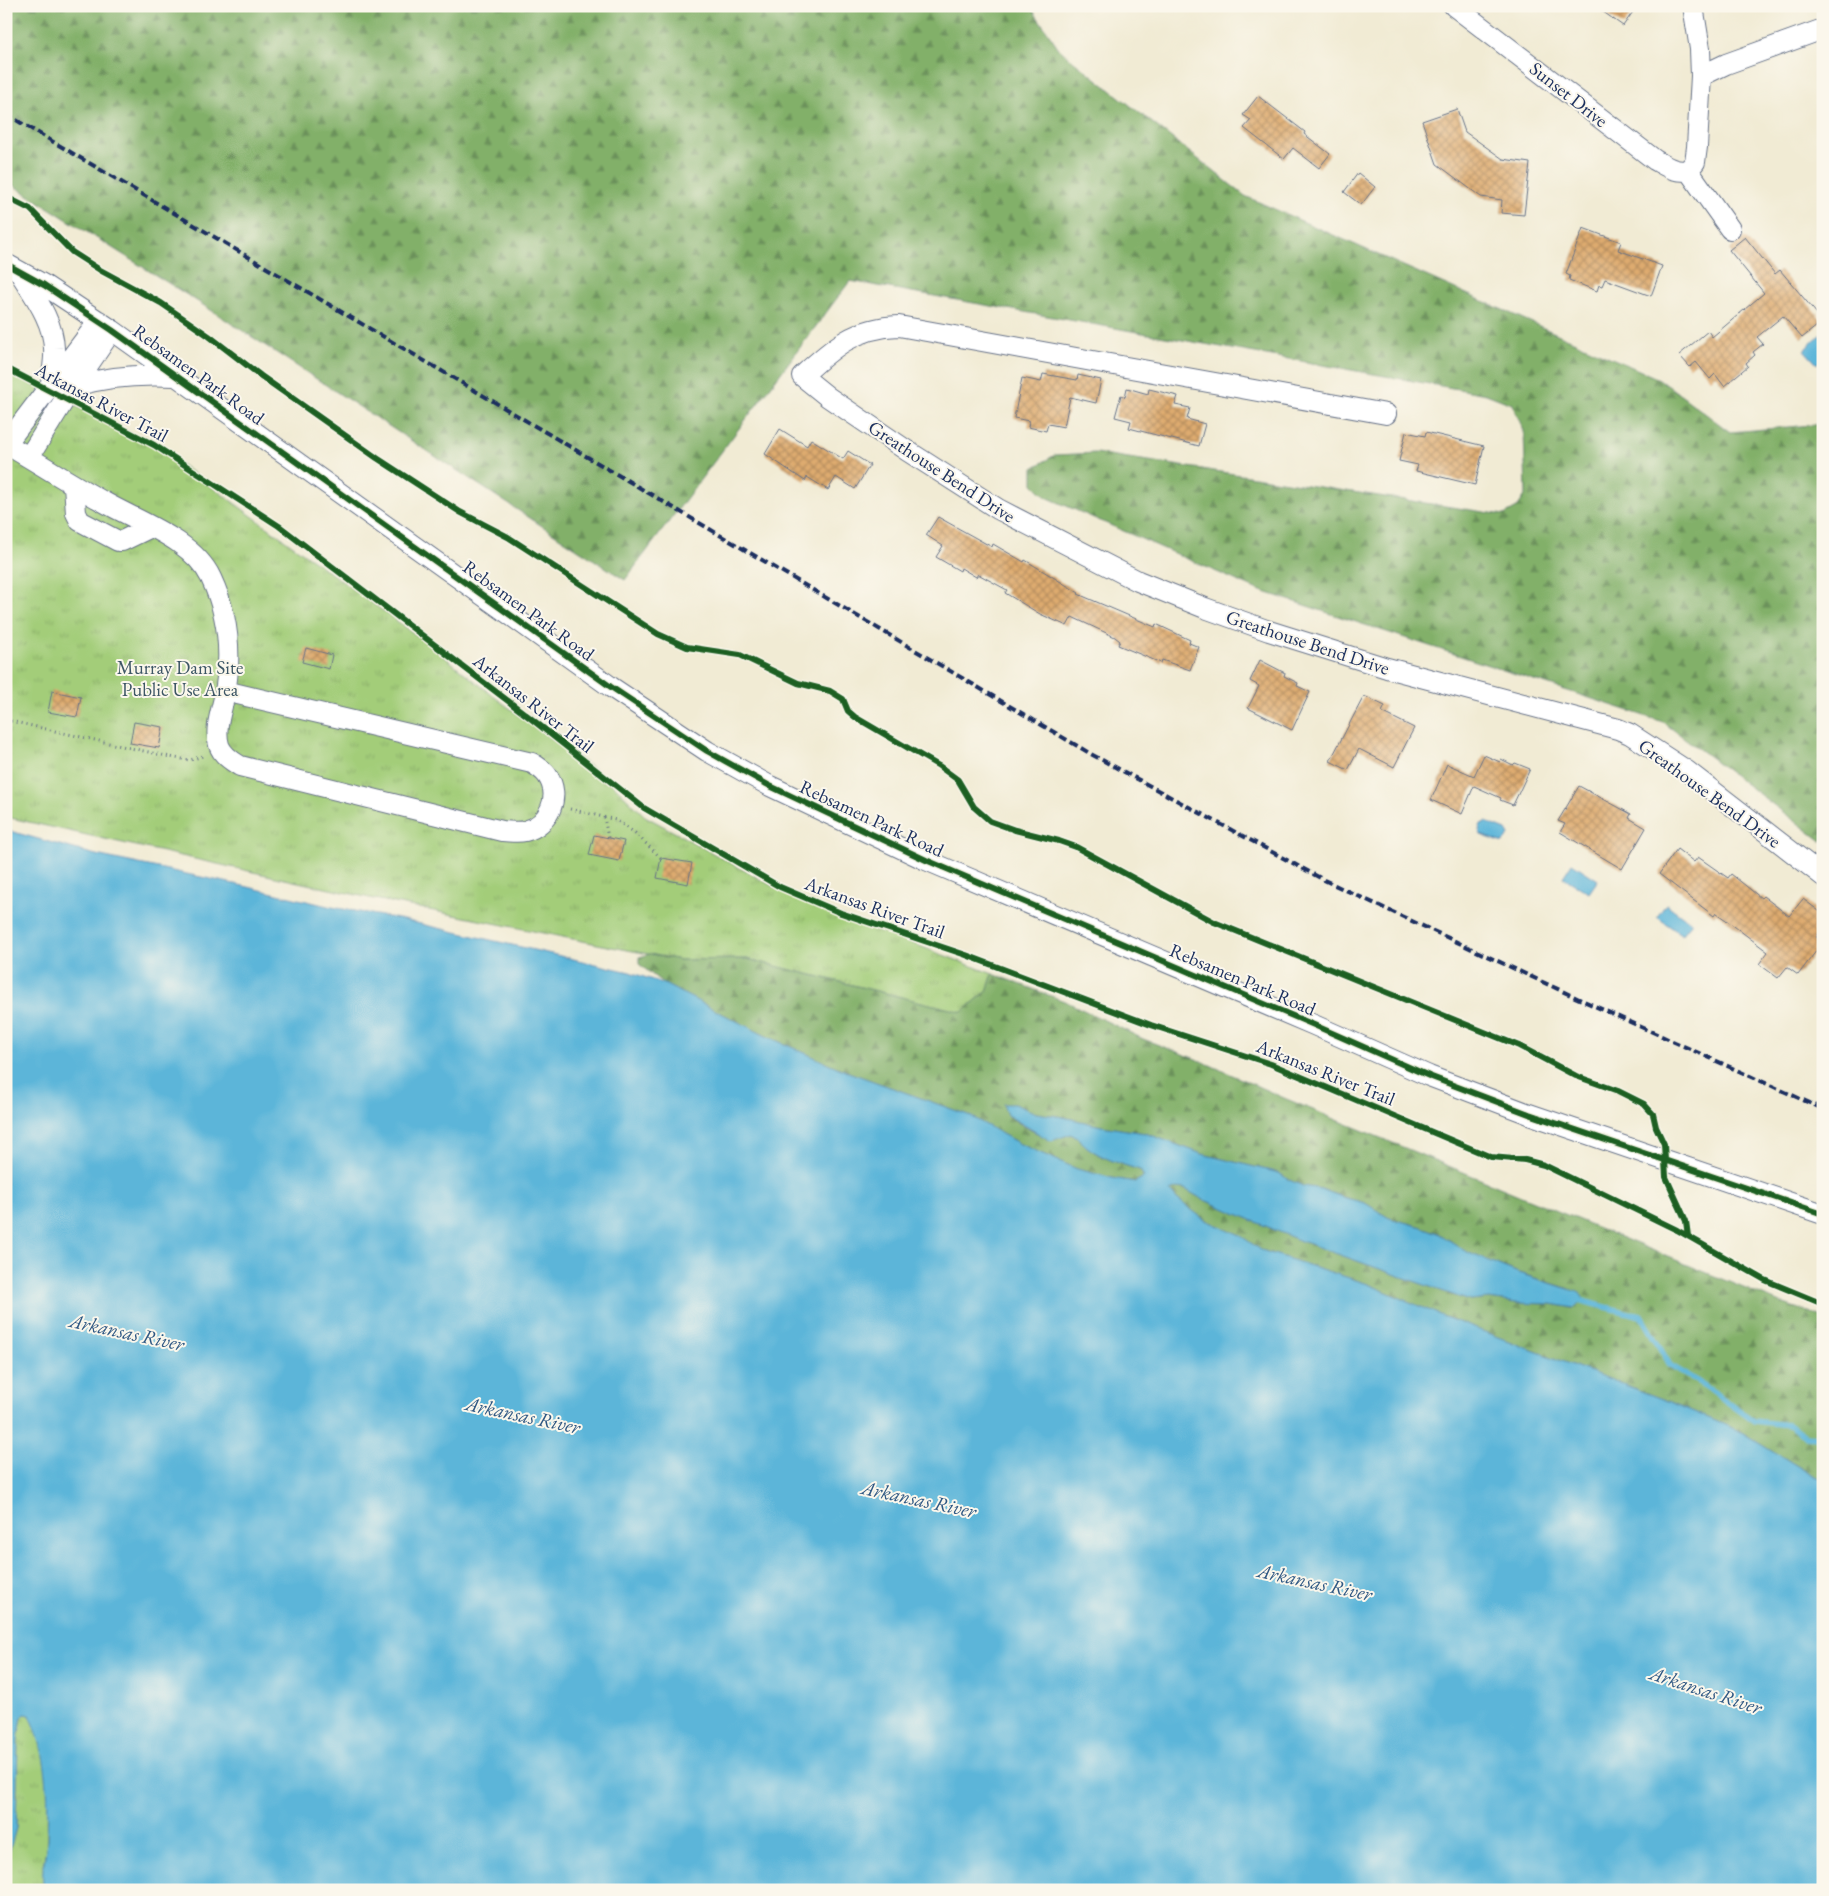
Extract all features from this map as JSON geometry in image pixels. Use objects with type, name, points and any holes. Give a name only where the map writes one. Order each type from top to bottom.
[{"type":"street","name":"Sunset Drive","points":[[1454,6],[1655,160],[1676,171],[1688,170]]},
{"type":"street","points":[[1693,6],[1700,49],[1700,76],[1697,147],[1695,162],[1688,170],[1730,229]]},
{"type":"street","points":[[1700,76],[1726,64],[1823,30]]},
{"type":"street","points":[[13,268],[45,315],[51,330],[54,348],[50,383]]},
{"type":"street","name":"Rebsamen Park Road","points":[[13,268],[52,290],[106,325],[619,693],[707,751],[802,803],[926,860],[1429,1076],[1529,1114],[1823,1214]]},
{"type":"street","points":[[106,325],[50,383],[6,444],[74,485],[151,527],[189,550],[199,559],[210,576],[222,606],[228,641],[225,691],[217,731],[220,748],[232,761],[240,766],[515,832],[540,824],[547,817],[552,805],[552,791],[548,776],[532,763],[225,691]]},
{"type":"street","points":[[29,457],[74,386],[106,325]]},
{"type":"street","name":"Greathouse Bend Drive","points":[[1386,414],[899,326],[883,326],[867,330],[843,342],[802,376],[828,397],[898,445],[998,509],[1138,581],[1205,608],[1278,634],[1387,668],[1618,729],[1630,734],[1687,771],[1823,876]]},
{"type":"street","points":[[74,386],[115,376],[152,374],[176,376]]},
{"type":"street","points":[[74,485],[76,513],[80,521],[118,541],[151,527]]},
{"type":"path","points":[[6,720],[185,760],[204,756],[220,748]]},
{"type":"path","points":[[552,805],[616,820],[635,833],[661,858]]},
{"type":"path","points":[[604,817],[608,838]]},
{"type":"green space","points":[[6,6],[1030,6],[1060,50],[1245,196],[1659,379],[1730,432],[1823,424],[1823,842],[1663,722],[1258,590],[1046,497],[1033,484],[1033,468],[1055,455],[1096,453],[1504,515],[1517,508],[1526,494],[1524,431],[1512,404],[1486,394],[850,281],[625,580],[200,303],[6,181]]},
{"type":"green space","name":"Murray Dam Site Public Use Area","points":[[6,371],[154,445],[430,645],[497,699],[606,778],[645,816],[778,889],[843,917],[993,974],[987,991],[962,1012],[747,959],[680,960],[612,947],[370,898],[6,817]]},
{"type":"green space","points":[[650,954],[680,960],[747,959],[962,1012],[987,991],[993,974],[1067,1002],[1143,1039],[1201,1061],[1284,1098],[1775,1301],[1823,1317],[1823,1480],[1815,1477],[1744,1433],[1670,1402],[1442,1316],[1368,1284],[1261,1250],[1238,1234],[1205,1220],[1177,1199],[1170,1190],[1177,1188],[1185,1189],[1202,1199],[1301,1241],[1470,1301],[1489,1299],[1516,1303],[1552,1304],[1573,1308],[1570,1289],[1519,1273],[1469,1253],[1438,1233],[1389,1218],[1365,1203],[1321,1189],[1303,1186],[1279,1173],[1202,1154],[1145,1133],[1035,1113],[1014,1104],[1007,1115],[1029,1129],[1045,1136],[1062,1137],[1071,1134],[1098,1154],[1140,1170],[1144,1177],[1135,1182],[1077,1169],[1020,1144],[968,1115],[848,1072],[766,1036],[664,984],[639,964],[639,957]]},
{"type":"green space","points":[[25,1714],[31,1715],[43,1750],[48,1779],[47,1842],[43,1865],[44,1890],[6,1890],[6,1863],[16,1828],[18,1739],[22,1717]]},
{"type":"water","points":[[1823,332],[1823,359],[1817,364],[1804,350]]},
{"type":"water","points":[[1486,822],[1506,830],[1509,835],[1503,843],[1481,835],[1479,830],[1481,824]]},
{"type":"water","name":"Arkansas River","points":[[6,830],[96,855],[244,886],[332,907],[399,919],[630,972],[664,984],[766,1036],[848,1072],[968,1115],[1020,1144],[1077,1169],[1135,1182],[1144,1177],[1140,1170],[1098,1154],[1071,1134],[1051,1141],[1007,1115],[1003,1104],[1014,1104],[1036,1113],[1145,1133],[1202,1154],[1279,1173],[1303,1186],[1321,1189],[1365,1203],[1389,1218],[1438,1233],[1469,1253],[1518,1273],[1578,1292],[1583,1299],[1574,1308],[1552,1304],[1516,1303],[1489,1299],[1470,1301],[1301,1241],[1202,1199],[1185,1189],[1177,1188],[1170,1191],[1177,1199],[1205,1220],[1238,1234],[1261,1250],[1368,1284],[1442,1316],[1670,1402],[1744,1433],[1815,1477],[1823,1480],[1823,1890],[44,1890],[43,1871],[48,1823],[46,1776],[36,1730],[30,1715],[25,1714],[22,1717],[18,1739],[16,1828],[6,1863]]},
{"type":"water","points":[[1572,863],[1598,880],[1589,893],[1563,877]]},
{"type":"water","points":[[1666,904],[1692,923],[1682,935],[1657,917]]},
{"type":"building","points":[[1595,6],[1637,6],[1623,26]]},
{"type":"building","points":[[1258,96],[1330,154],[1319,168],[1293,148],[1284,159],[1244,128],[1251,120],[1243,115]]},
{"type":"building","points":[[1457,109],[1465,132],[1503,159],[1530,163],[1524,215],[1501,213],[1502,200],[1481,197],[1437,164],[1422,121]]},
{"type":"building","points":[[1358,173],[1375,187],[1361,205],[1344,192]]},
{"type":"building","points":[[1583,228],[1621,242],[1618,250],[1662,266],[1651,296],[1605,279],[1602,286],[1599,285],[1597,291],[1569,280],[1570,276],[1566,274]]},
{"type":"building","points":[[1745,237],[1775,274],[1780,270],[1823,321],[1802,338],[1783,316],[1757,337],[1763,344],[1753,352],[1755,355],[1746,363],[1748,366],[1724,386],[1715,374],[1710,379],[1696,362],[1690,367],[1679,355],[1708,331],[1712,337],[1764,293],[1729,250]]},
{"type":"building","points":[[1043,374],[1077,380],[1078,375],[1101,380],[1096,403],[1070,397],[1064,427],[1048,424],[1046,431],[1028,427],[1029,421],[1014,418],[1022,378],[1041,382]]},
{"type":"building","points":[[1127,388],[1148,394],[1149,389],[1178,396],[1175,405],[1190,408],[1187,419],[1205,424],[1199,446],[1129,428],[1131,421],[1115,417],[1121,395],[1125,397]]},
{"type":"building","points":[[780,429],[807,446],[811,439],[843,459],[848,451],[870,465],[855,489],[836,477],[828,490],[807,477],[805,481],[765,454]]},
{"type":"building","points":[[1406,432],[1425,436],[1426,432],[1484,446],[1475,485],[1416,471],[1418,465],[1399,461]]},
{"type":"building","points":[[938,517],[992,547],[993,544],[1024,562],[1025,560],[1078,594],[1155,627],[1156,624],[1190,640],[1189,643],[1199,647],[1190,670],[1162,660],[1161,663],[1118,645],[1120,641],[1115,637],[1072,617],[1067,626],[1040,614],[1005,593],[1007,590],[978,574],[976,577],[961,568],[960,571],[936,557],[943,546],[926,535]]},
{"type":"building","points":[[306,648],[332,655],[329,669],[302,662]]},
{"type":"building","points":[[1260,660],[1285,673],[1284,676],[1298,683],[1297,686],[1310,692],[1292,730],[1248,708],[1259,686],[1250,681]]},
{"type":"building","points":[[52,691],[81,697],[77,717],[48,712]]},
{"type":"building","points":[[1364,696],[1385,706],[1382,712],[1414,728],[1394,767],[1359,749],[1348,770],[1330,761]]},
{"type":"building","points":[[134,722],[163,727],[159,748],[130,743]]},
{"type":"building","points":[[1484,755],[1500,762],[1501,759],[1513,765],[1515,763],[1530,769],[1513,805],[1474,786],[1462,814],[1431,800],[1447,764],[1474,776]]},
{"type":"building","points":[[1579,786],[1631,814],[1629,818],[1646,828],[1622,869],[1560,832],[1565,824],[1558,821]]},
{"type":"building","points":[[594,835],[624,841],[619,861],[589,855]]},
{"type":"building","points":[[1677,849],[1694,862],[1698,857],[1728,878],[1731,874],[1761,898],[1763,896],[1789,916],[1803,899],[1823,914],[1823,928],[1816,937],[1823,942],[1798,975],[1787,967],[1778,978],[1759,964],[1768,952],[1716,913],[1714,916],[1659,874]]},
{"type":"building","points":[[661,858],[692,863],[688,884],[657,878]]},
{"type":"waterway","points":[[1574,1299],[1641,1316],[1670,1365],[1702,1384],[1754,1421],[1788,1425],[1806,1436],[1816,1437],[1823,1435]]},
{"type":"railway","points":[[6,114],[1091,754],[1324,880],[1577,998],[1823,1109]]},
{"type":"cycle path","points":[[6,197],[30,209],[72,252],[100,270],[161,303],[377,458],[460,512],[508,537],[658,634],[687,647],[740,655],[798,683],[830,691],[843,699],[848,711],[855,717],[939,766],[958,780],[974,807],[990,821],[1076,847],[1214,922],[1519,1046],[1576,1076],[1618,1091],[1644,1104],[1653,1114],[1656,1127],[1664,1144],[1666,1177],[1686,1221],[1688,1236]]},
{"type":"cycle path","points":[[6,264],[44,285],[112,330],[611,687],[707,751],[770,786],[926,860],[1429,1076],[1529,1114],[1823,1214]]},
{"type":"cycle path","name":"Arkansas River Trail","points":[[6,368],[154,445],[279,526],[529,717],[644,808],[780,887],[841,913],[966,955],[1151,1025],[1271,1064],[1491,1157],[1525,1160],[1544,1165],[1677,1230],[1765,1280],[1823,1304]]}]
